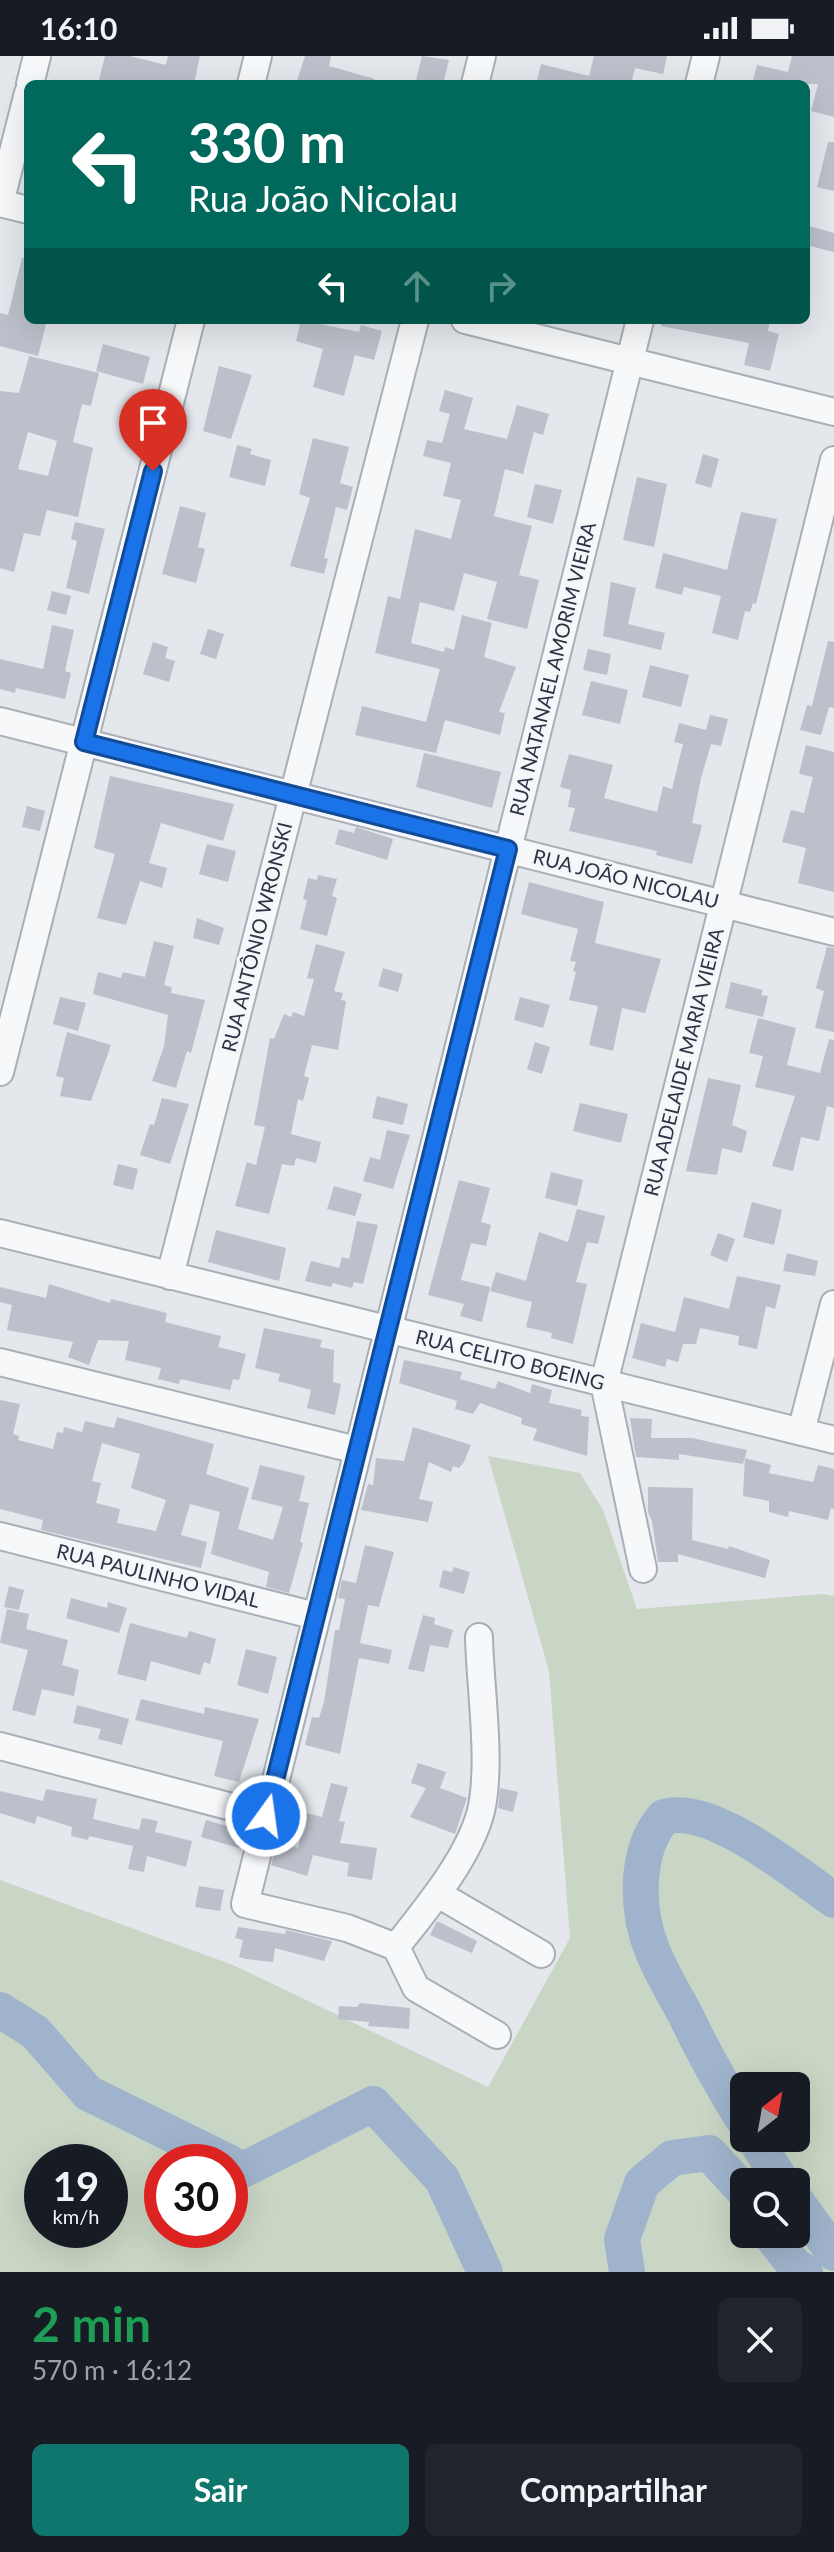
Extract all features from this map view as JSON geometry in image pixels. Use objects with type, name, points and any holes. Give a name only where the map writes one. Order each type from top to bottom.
[{"type":"street","points":[[31,80],[37,56]]},
{"type":"street","points":[[252,80],[258,56]]},
{"type":"street","points":[[476,80],[482,56]]},
{"type":"street","points":[[700,80],[706,56]]},
{"type":"street","points":[[24,109],[0,203],[24,209]]},
{"type":"street","points":[[0,1072],[190,324]]},
{"type":"street","name":"RUA ANTÔNIO WRONSKI","points":[[170,1276],[414,324]]},
{"type":"street","points":[[481,324],[834,412]]},
{"type":"street","name":"RUA NATANAEL AMORIM VIEIRA","points":[[396,1947],[347,1928],[245,1904],[639,324]]},
{"type":"street","name":"RUA ADELAIDE MARIA VIEIRA","points":[[604,1383],[834,460]]},
{"type":"street","name":"RUA JOÃO NICOLAU","points":[[0,721],[834,932]]},
{"type":"street","name":"RUA CELITO BOEING","points":[[0,1233],[834,1440]]},
{"type":"street","points":[[801,1432],[834,1304]]},
{"type":"street","points":[[0,1362],[357,1450]]},
{"type":"street","points":[[604,1383],[643,1569]]},
{"type":"street","name":"RUA PAULINHO VIDAL","points":[[0,1536],[316,1616]]},
{"type":"street","points":[[479,1637],[484,1775],[481,1811],[438,1894],[396,1947],[416,1988],[497,2035]]},
{"type":"street","points":[[0,1746],[266,1816]]},
{"type":"street","points":[[438,1894],[541,1954]]},
{"type":"green space","points":[[488,1456],[580,1473],[603,1510],[637,1609],[823,1594],[834,1596],[834,2272],[0,2272],[0,1880],[233,1965],[488,2087],[570,1938],[549,1671]]},
{"type":"building","points":[[105,56],[130,56],[166,65],[168,56],[200,56],[195,80],[99,80]]},
{"type":"building","points":[[305,56],[331,56],[329,66],[375,79],[375,80],[297,80]]},
{"type":"building","points":[[422,56],[449,60],[444,80],[416,80]]},
{"type":"building","points":[[594,56],[667,56],[663,74],[635,68],[632,80],[537,80],[541,64],[589,76]]},
{"type":"building","points":[[792,56],[834,56],[834,117],[811,111],[818,84],[810,84],[810,80],[753,80],[757,65],[788,72]]},
{"type":"building","points":[[828,142],[834,142],[834,191],[817,187]]},
{"type":"building","points":[[810,226],[834,233],[834,252],[810,246]]},
{"type":"building","points":[[24,258],[24,324],[46,324],[38,356],[0,346],[0,313],[8,315]]},
{"type":"building","points":[[300,324],[320,324],[359,332],[361,325],[382,331],[374,360],[355,355],[344,396],[313,387],[323,349],[296,341]]},
{"type":"building","points":[[769,324],[768,331],[779,334],[770,371],[744,365],[749,343],[661,326]]},
{"type":"building","points":[[103,344],[150,357],[143,384],[96,371]]},
{"type":"building","points":[[29,356],[99,373],[91,406],[82,404],[73,442],[93,448],[78,517],[47,510],[40,536],[24,533],[14,572],[0,568],[0,391],[19,393]],"holes":[[[28,432],[57,441],[48,476],[18,469]]]},
{"type":"building","points":[[219,366],[252,375],[231,439],[203,431]]},
{"type":"building","points":[[445,390],[473,398],[464,429],[507,439],[517,405],[549,414],[543,435],[534,432],[523,474],[505,469],[494,516],[532,526],[519,575],[539,580],[527,629],[487,619],[497,582],[464,573],[454,611],[420,602],[411,643],[444,652],[445,647],[454,650],[462,615],[492,623],[484,657],[516,667],[499,712],[505,713],[500,735],[445,720],[436,753],[355,735],[362,706],[426,722],[440,669],[375,653],[388,596],[400,599],[415,529],[451,539],[461,500],[443,496],[451,463],[423,456],[427,440],[442,443],[450,414],[439,411]]},
{"type":"building","points":[[313,438],[349,447],[340,483],[353,487],[347,510],[336,507],[324,558],[328,559],[324,574],[290,566],[310,498],[299,494]]},
{"type":"building","points":[[237,445],[252,449],[250,454],[271,460],[265,486],[229,477]]},
{"type":"building","points":[[703,454],[719,459],[711,488],[695,483]]},
{"type":"building","points":[[637,477],[667,484],[654,547],[623,540]]},
{"type":"building","points":[[535,484],[562,490],[553,524],[527,517]]},
{"type":"building","points":[[180,506],[206,513],[198,547],[205,549],[196,583],[162,574]]},
{"type":"building","points":[[741,512],[777,519],[756,604],[753,603],[750,612],[745,611],[738,640],[712,633],[721,596],[684,587],[682,595],[655,588],[663,553],[727,570]]},
{"type":"building","points":[[75,522],[105,529],[89,594],[66,588],[77,541],[71,539]]},
{"type":"building","points":[[611,582],[636,588],[628,624],[665,633],[661,650],[603,636]]},
{"type":"building","points":[[52,591],[71,596],[66,615],[47,610]]},
{"type":"building","points":[[52,625],[74,630],[65,671],[71,673],[65,699],[16,688],[15,693],[0,689],[0,659],[43,669]]},
{"type":"building","points":[[208,629],[224,634],[216,659],[200,654]]},
{"type":"building","points":[[828,641],[834,642],[834,708],[829,707],[821,735],[800,730],[807,705],[812,706]]},
{"type":"building","points":[[153,642],[168,647],[165,658],[175,661],[169,682],[143,674]]},
{"type":"building","points":[[588,649],[611,654],[607,675],[583,670]]},
{"type":"building","points":[[650,665],[689,675],[681,707],[642,697]]},
{"type":"building","points":[[591,681],[628,690],[620,724],[582,715]]},
{"type":"building","points":[[710,715],[728,719],[721,746],[711,744],[701,778],[692,823],[702,825],[692,864],[656,855],[657,851],[569,831],[575,808],[568,807],[571,790],[560,787],[569,754],[613,765],[604,798],[657,812],[663,786],[672,789],[683,744],[674,742],[679,723],[706,730]]},
{"type":"building","points":[[806,745],[834,752],[834,892],[798,883],[806,848],[782,842],[791,810],[804,813],[813,777],[799,774]]},
{"type":"building","points":[[424,753],[501,772],[492,808],[416,787]]},
{"type":"building","points":[[110,776],[234,804],[223,841],[161,823],[149,863],[167,868],[162,888],[140,881],[126,925],[97,918],[115,854],[94,848]]},
{"type":"building","points":[[27,806],[45,811],[40,831],[22,827]]},
{"type":"building","points":[[356,827],[393,839],[387,860],[335,844],[339,829],[354,833]]},
{"type":"building","points":[[207,844],[236,851],[228,882],[199,874]]},
{"type":"building","points":[[318,875],[337,879],[332,896],[337,898],[327,936],[300,929],[307,900],[303,899],[308,878],[317,880]]},
{"type":"building","points":[[529,882],[604,902],[595,943],[661,959],[645,1013],[622,1008],[613,1051],[589,1045],[598,1006],[569,1000],[576,972],[573,971],[576,962],[570,961],[578,929],[521,914]]},
{"type":"building","points":[[197,918],[224,928],[219,945],[193,938]]},
{"type":"building","points":[[154,941],[174,946],[164,985],[172,987],[171,993],[205,1000],[191,1053],[187,1051],[176,1088],[152,1081],[164,1046],[168,1015],[93,994],[98,972],[121,978],[123,972],[145,977]]},
{"type":"building","points":[[316,944],[345,952],[334,991],[343,993],[341,1000],[346,1001],[338,1050],[312,1045],[304,1076],[309,1078],[303,1101],[298,1099],[291,1134],[321,1142],[316,1163],[296,1158],[294,1166],[282,1164],[269,1214],[235,1206],[247,1162],[256,1165],[265,1127],[254,1125],[270,1038],[274,1039],[284,1014],[291,1017],[293,1012],[304,1016],[314,979],[307,978]]},
{"type":"building","points":[[827,947],[834,948],[834,1032],[815,1028],[824,991],[816,988]]},
{"type":"building","points":[[383,968],[403,974],[398,992],[378,986]]},
{"type":"building","points":[[731,982],[763,990],[761,995],[768,996],[763,1017],[725,1008]]},
{"type":"building","points":[[60,997],[86,1003],[78,1031],[53,1024]]},
{"type":"building","points":[[520,997],[550,1005],[543,1028],[514,1020]]},
{"type":"building","points":[[758,1018],[796,1028],[787,1065],[820,1073],[829,1039],[834,1040],[834,1108],[827,1106],[819,1141],[801,1137],[793,1171],[772,1166],[795,1096],[755,1087],[763,1056],[749,1053]]},
{"type":"building","points":[[67,1032],[111,1045],[91,1101],[60,1096],[64,1078],[56,1076]]},
{"type":"building","points":[[535,1042],[550,1047],[542,1074],[527,1069]]},
{"type":"building","points":[[708,1078],[741,1085],[732,1125],[747,1131],[742,1153],[722,1148],[717,1175],[686,1171]]},
{"type":"building","points":[[377,1096],[408,1104],[403,1125],[372,1118]]},
{"type":"building","points":[[162,1098],[189,1104],[170,1164],[140,1155]]},
{"type":"building","points":[[580,1103],[628,1114],[621,1143],[573,1131]]},
{"type":"building","points":[[387,1130],[410,1135],[393,1189],[363,1181],[370,1157],[380,1160]]},
{"type":"building","points":[[118,1164],[138,1169],[133,1190],[113,1185]]},
{"type":"building","points":[[551,1172],[583,1180],[577,1206],[545,1198]]},
{"type":"building","points":[[459,1180],[490,1188],[481,1222],[491,1225],[486,1246],[471,1243],[461,1280],[490,1287],[482,1322],[460,1316],[464,1304],[428,1295]]},
{"type":"building","points":[[334,1186],[362,1194],[355,1216],[327,1209]]},
{"type":"building","points":[[752,1202],[782,1210],[774,1245],[743,1237]]},
{"type":"building","points":[[577,1209],[605,1216],[598,1244],[587,1242],[576,1282],[587,1284],[573,1344],[551,1338],[552,1333],[526,1327],[532,1302],[490,1291],[496,1272],[526,1281],[539,1232],[568,1242]]},
{"type":"building","points":[[357,1221],[378,1225],[363,1284],[354,1282],[352,1288],[333,1283],[331,1287],[305,1281],[311,1261],[339,1268],[342,1257],[349,1259]]},
{"type":"building","points":[[216,1230],[286,1248],[279,1281],[208,1262]]},
{"type":"building","points":[[718,1233],[735,1239],[727,1262],[710,1255]]},
{"type":"building","points":[[787,1253],[818,1261],[815,1276],[783,1271]]},
{"type":"building","points":[[737,1276],[781,1285],[775,1309],[766,1306],[757,1349],[738,1345],[739,1336],[700,1328],[696,1344],[683,1344],[678,1362],[667,1359],[665,1367],[632,1358],[641,1323],[675,1332],[684,1297],[729,1309]]},
{"type":"building","points":[[49,1284],[110,1303],[111,1299],[167,1313],[165,1322],[221,1336],[218,1347],[246,1354],[239,1380],[233,1379],[230,1390],[180,1379],[179,1384],[158,1379],[161,1368],[125,1360],[129,1341],[98,1340],[89,1365],[68,1357],[73,1342],[7,1330],[12,1305],[0,1302],[0,1287],[46,1298]]},
{"type":"building","points":[[264,1328],[322,1340],[320,1347],[334,1350],[333,1382],[341,1384],[335,1415],[307,1408],[311,1390],[278,1381],[280,1374],[255,1368]]},
{"type":"building","points":[[404,1360],[462,1372],[460,1379],[495,1389],[498,1381],[530,1393],[532,1384],[552,1390],[549,1403],[582,1410],[581,1416],[589,1417],[587,1456],[533,1440],[537,1429],[521,1424],[522,1418],[480,1403],[473,1414],[455,1409],[457,1401],[399,1383]]},
{"type":"building","points":[[0,1400],[20,1404],[13,1434],[19,1436],[18,1440],[53,1449],[57,1432],[63,1433],[64,1427],[82,1432],[85,1421],[114,1428],[117,1417],[214,1444],[206,1474],[249,1488],[238,1529],[273,1540],[283,1507],[251,1499],[260,1465],[305,1476],[299,1501],[309,1503],[300,1542],[303,1543],[289,1593],[266,1587],[269,1572],[211,1554],[220,1512],[190,1504],[181,1535],[207,1542],[201,1568],[41,1530],[43,1520],[0,1509]],"holes":[[[102,1443],[140,1454],[131,1488],[166,1500],[156,1531],[117,1523],[120,1509],[96,1503],[101,1483],[92,1481]]]},
{"type":"building","points":[[630,1418],[652,1419],[651,1438],[692,1438],[747,1450],[743,1464],[679,1454],[679,1460],[636,1457]]},
{"type":"building","points":[[413,1427],[471,1445],[464,1462],[459,1468],[453,1466],[451,1472],[429,1462],[419,1499],[433,1502],[428,1522],[361,1510],[368,1484],[373,1485],[376,1458],[404,1461]]},
{"type":"building","points":[[745,1458],[771,1465],[769,1473],[813,1482],[818,1465],[834,1469],[834,1509],[831,1508],[828,1520],[789,1511],[788,1517],[769,1512],[769,1501],[743,1496]]},
{"type":"building","points":[[648,1487],[693,1488],[692,1540],[728,1549],[729,1546],[770,1560],[765,1578],[678,1554],[678,1562],[658,1562],[648,1512]]},
{"type":"building","points":[[365,1545],[394,1552],[379,1607],[368,1605],[360,1643],[392,1650],[389,1664],[359,1658],[340,1754],[305,1745],[312,1717],[319,1718],[324,1702],[335,1630],[339,1630],[345,1599],[338,1598],[342,1580],[356,1583]]},
{"type":"building","points":[[454,1567],[470,1572],[464,1594],[439,1587],[443,1570],[452,1572]]},
{"type":"building","points":[[9,1586],[24,1590],[19,1610],[4,1607]]},
{"type":"building","points":[[71,1598],[107,1608],[108,1602],[127,1608],[119,1633],[66,1618]]},
{"type":"building","points":[[7,1609],[29,1614],[26,1629],[68,1640],[62,1665],[79,1670],[74,1696],[42,1689],[35,1716],[12,1710],[28,1650],[0,1643]]},
{"type":"building","points":[[423,1615],[435,1618],[434,1624],[453,1630],[448,1648],[430,1645],[424,1672],[408,1669]]},
{"type":"building","points":[[130,1623],[187,1638],[189,1631],[216,1639],[210,1664],[204,1662],[200,1675],[151,1661],[146,1681],[117,1674]]},
{"type":"building","points":[[246,1649],[277,1657],[268,1694],[237,1685]]},
{"type":"building","points":[[141,1699],[204,1714],[205,1707],[259,1719],[239,1782],[214,1776],[223,1741],[135,1720]]},
{"type":"building","points":[[77,1705],[129,1719],[122,1745],[98,1739],[101,1729],[73,1723]]},
{"type":"building","points":[[418,1763],[446,1772],[440,1788],[467,1798],[455,1834],[410,1817],[426,1788],[411,1783]]},
{"type":"building","points":[[331,1783],[348,1787],[339,1821],[345,1822],[340,1843],[377,1848],[372,1880],[347,1876],[349,1863],[313,1855],[307,1876],[271,1865],[277,1842],[298,1848],[306,1813],[322,1817]]},
{"type":"building","points":[[500,1788],[518,1792],[513,1812],[498,1808]]},
{"type":"building","points":[[46,1789],[97,1799],[93,1819],[139,1830],[142,1818],[158,1821],[155,1832],[192,1841],[186,1867],[147,1856],[144,1872],[128,1869],[133,1846],[89,1836],[88,1840],[71,1836],[72,1827],[37,1816],[35,1824],[0,1813],[0,1791],[43,1801]]},
{"type":"building","points":[[206,1820],[247,1832],[242,1849],[201,1837]]},
{"type":"building","points":[[199,1886],[224,1890],[220,1911],[195,1907]]},
{"type":"building","points":[[437,1921],[477,1941],[472,1953],[430,1935]]},
{"type":"building","points":[[238,1927],[285,1934],[286,1930],[332,1941],[324,1961],[275,1948],[273,1962],[246,1959],[239,1957],[243,1940],[235,1938]]},
{"type":"building","points":[[360,2003],[410,2008],[409,2029],[368,2026],[369,2022],[338,2019],[339,2006],[357,2007]]},
{"type":"waterway","points":[[730,2097],[665,1977],[647,1936],[641,1882],[647,1847],[654,1831],[664,1817],[683,1815],[705,1820],[752,1843],[834,1900]]},
{"type":"waterway","points":[[0,2010],[35,2032],[88,2093],[191,2144]]},
{"type":"waterway","points":[[248,2167],[373,2104],[442,2179],[485,2272]]},
{"type":"waterway","points":[[763,2152],[773,2168]]},
{"type":"waterway","points":[[627,2272],[622,2239],[642,2183],[672,2158],[709,2153],[730,2176]]},
{"type":"waterway","points":[[810,2220],[834,2253]]},
{"type":"waterway","points":[[781,2248],[795,2266],[805,2272]]},
{"type":"route","points":[[153,471],[84,742],[508,849],[266,1816]]}]
